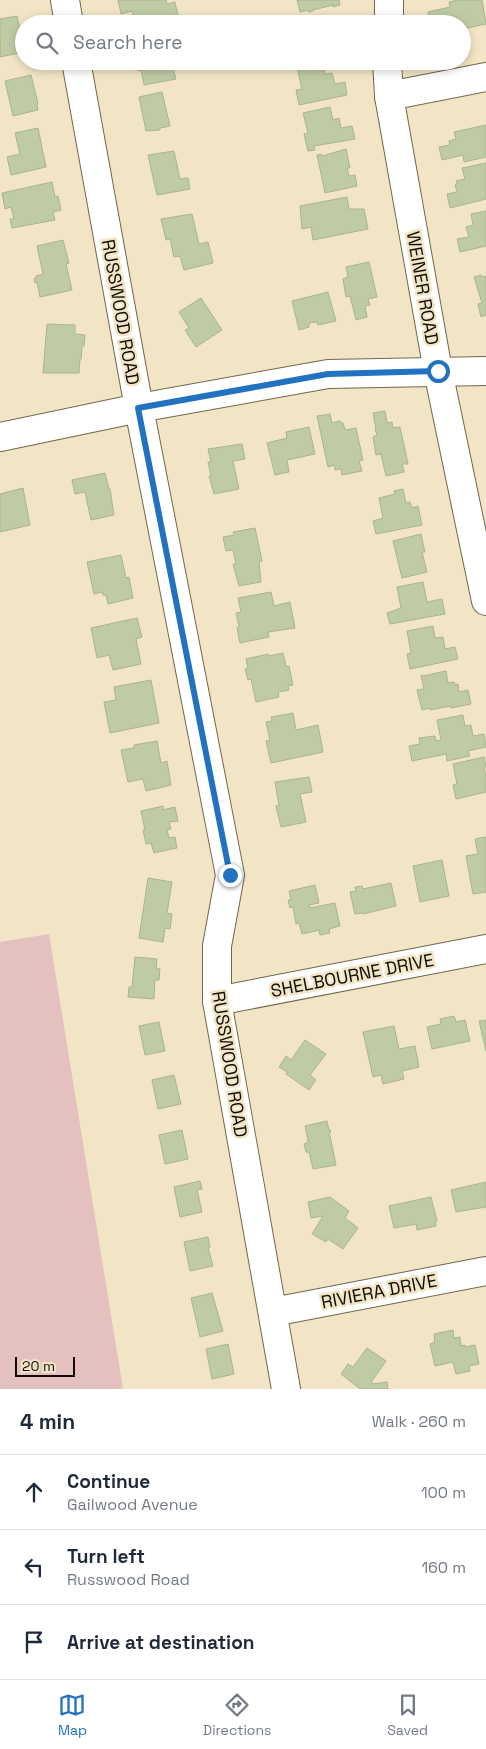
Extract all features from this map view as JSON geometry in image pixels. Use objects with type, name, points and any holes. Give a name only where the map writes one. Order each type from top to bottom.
[{"type":"street","points":[[65,0],[68,15]]},
{"type":"street","points":[[389,0],[389,15]]},
{"type":"street","name":"RUSSWOOD ROAD","points":[[78,70],[138,408],[230,875],[217,946],[217,1001],[286,1389]]},
{"type":"street","name":"WEINER ROAD","points":[[387,70],[388,96],[438,371],[486,601]]},
{"type":"street","points":[[388,96],[486,77]]},
{"type":"street","points":[[0,437],[138,408],[328,374],[486,371]]},
{"type":"street","name":"SHELBOURNE DRIVE","points":[[217,1001],[486,949]]},
{"type":"street","name":"RIVIERA DRIVE","points":[[273,1312],[486,1271]]},
{"type":"shaded area","points":[[49,934],[123,1389],[0,1389],[0,942]]},
{"type":"building","points":[[118,0],[166,0],[167,4],[175,2],[178,15],[133,15],[132,11],[121,14]]},
{"type":"building","points":[[297,0],[339,0],[340,5],[333,7],[333,5],[309,12],[308,10],[300,12]]},
{"type":"building","points":[[457,0],[482,0],[486,24],[471,27],[471,15],[429,15],[428,12],[450,7],[449,2]]},
{"type":"building","points":[[15,16],[15,54],[0,57],[0,19]]},
{"type":"building","points":[[141,70],[174,70],[176,79],[144,85]]},
{"type":"building","points":[[298,70],[324,70],[325,74],[332,73],[335,84],[345,82],[347,95],[299,105],[296,90],[302,89]]},
{"type":"building","points":[[31,75],[38,110],[13,116],[5,81]]},
{"type":"building","points":[[162,92],[170,126],[160,128],[160,130],[146,131],[139,97]]},
{"type":"building","points":[[330,107],[333,120],[339,118],[341,128],[352,126],[355,139],[314,146],[315,150],[308,151],[304,134],[308,133],[303,113]]},
{"type":"building","points":[[486,125],[486,157],[464,162],[463,155],[442,160],[439,147],[450,145],[449,141],[456,139],[454,132]]},
{"type":"building","points":[[38,128],[46,167],[11,175],[7,157],[20,154],[15,133]]},
{"type":"building","points":[[346,149],[350,168],[347,168],[349,176],[355,175],[357,186],[325,193],[317,155],[321,154],[322,156]]},
{"type":"building","points":[[174,151],[180,179],[188,178],[190,189],[157,195],[148,155]]},
{"type":"building","points":[[486,163],[486,199],[450,208],[447,194],[457,192],[456,181],[465,179],[462,168]]},
{"type":"building","points":[[52,182],[55,197],[58,196],[61,210],[53,212],[55,220],[12,228],[10,219],[14,219],[11,207],[5,209],[2,193]]},
{"type":"building","points":[[347,197],[349,209],[364,209],[368,229],[313,240],[311,227],[302,229],[300,206]]},
{"type":"building","points":[[486,211],[486,246],[460,252],[457,239],[469,237],[466,227],[473,225],[471,214]]},
{"type":"building","points":[[192,214],[199,244],[208,242],[213,263],[184,270],[180,256],[174,257],[170,239],[166,240],[161,219]]},
{"type":"building","points":[[63,240],[69,263],[66,264],[72,290],[40,297],[37,282],[35,283],[34,279],[36,276],[43,274],[37,246]]},
{"type":"building","points":[[369,262],[377,297],[368,299],[370,305],[365,306],[367,317],[356,320],[350,296],[346,297],[343,279],[348,277],[346,267]]},
{"type":"building","points":[[481,275],[482,277],[486,276],[486,315],[481,317],[478,304],[482,303],[474,277]]},
{"type":"building","points":[[328,292],[336,321],[318,325],[317,322],[309,323],[309,327],[299,330],[292,301]]},
{"type":"building","points":[[201,298],[222,330],[196,347],[185,330],[189,328],[179,312]]},
{"type":"building","points":[[47,324],[75,325],[75,334],[85,335],[79,373],[43,373]]},
{"type":"building","points":[[385,411],[387,423],[392,422],[393,428],[400,427],[408,464],[402,464],[404,472],[386,476],[381,454],[376,455],[373,437],[377,435],[373,413]]},
{"type":"building","points":[[330,414],[332,423],[340,421],[343,423],[345,430],[356,428],[363,460],[359,461],[362,471],[342,475],[341,469],[335,470],[334,465],[328,467],[317,416]]},
{"type":"building","points":[[309,427],[315,454],[287,460],[289,472],[275,475],[267,443],[287,438],[286,432]]},
{"type":"building","points":[[242,444],[245,459],[233,461],[239,489],[214,494],[209,476],[211,476],[208,462],[211,462],[208,449]]},
{"type":"building","points":[[105,473],[110,489],[114,515],[91,520],[85,492],[75,494],[72,480]]},
{"type":"building","points":[[23,488],[30,525],[0,532],[0,494]]},
{"type":"building","points":[[403,489],[406,503],[410,502],[412,508],[418,506],[422,525],[376,534],[373,521],[383,518],[379,498],[395,494],[394,491]]},
{"type":"building","points":[[255,528],[262,561],[259,562],[261,582],[239,586],[233,564],[236,564],[233,550],[226,551],[223,537],[234,535],[233,532]]},
{"type":"building","points":[[421,534],[425,552],[422,552],[427,572],[402,578],[393,541]]},
{"type":"building","points":[[121,555],[126,578],[129,577],[133,598],[108,604],[106,595],[103,595],[102,592],[94,594],[87,562]]},
{"type":"building","points":[[423,582],[427,602],[442,599],[445,614],[390,624],[387,613],[401,608],[397,587]]},
{"type":"building","points":[[271,592],[274,606],[290,602],[295,628],[268,632],[269,637],[240,643],[236,613],[241,612],[238,598]]},
{"type":"building","points":[[137,618],[142,637],[136,639],[141,664],[113,670],[109,655],[97,658],[91,628]]},
{"type":"building","points":[[433,626],[435,638],[443,637],[445,649],[455,647],[458,659],[410,669],[407,654],[411,653],[407,631]]},
{"type":"building","points":[[283,653],[286,666],[289,666],[293,685],[288,686],[289,690],[278,692],[279,697],[256,702],[251,679],[248,680],[245,669],[248,668],[246,659]]},
{"type":"building","points":[[446,671],[448,683],[454,682],[455,685],[458,684],[459,692],[468,690],[471,704],[451,708],[451,706],[422,710],[417,690],[424,689],[421,675]]},
{"type":"building","points":[[151,680],[159,723],[110,733],[104,702],[116,700],[114,687]]},
{"type":"building","points":[[293,713],[296,730],[318,725],[323,752],[271,763],[266,741],[270,740],[266,722],[272,721],[271,717]]},
{"type":"building","points":[[463,715],[465,726],[471,725],[473,736],[484,734],[486,747],[468,751],[470,756],[447,761],[446,754],[412,761],[409,746],[420,744],[419,738],[435,736],[436,741],[441,740],[437,720]]},
{"type":"building","points":[[157,741],[161,763],[167,761],[171,785],[146,791],[143,779],[128,782],[121,750],[134,748],[134,745]]},
{"type":"building","points":[[484,757],[486,792],[456,799],[453,785],[457,784],[453,764]]},
{"type":"building","points":[[309,777],[312,792],[300,794],[306,822],[281,827],[276,806],[279,805],[275,782]]},
{"type":"building","points":[[163,806],[163,810],[175,807],[178,821],[169,822],[171,829],[167,830],[169,838],[175,837],[177,848],[154,853],[151,843],[146,844],[141,811]]},
{"type":"building","points":[[486,837],[486,892],[473,894],[466,856],[478,854],[475,839]]},
{"type":"building","points":[[442,860],[449,896],[420,902],[413,866]]},
{"type":"building","points":[[148,878],[172,882],[167,913],[172,914],[170,929],[165,928],[163,942],[139,938]]},
{"type":"building","points":[[391,883],[396,906],[363,914],[355,914],[350,892],[356,891],[355,887],[362,886],[363,889]]},
{"type":"building","points":[[315,885],[319,903],[309,905],[310,908],[335,903],[340,926],[329,929],[330,933],[320,935],[319,930],[302,934],[299,923],[296,924],[293,907],[290,908],[288,900],[291,900],[289,891]]},
{"type":"building","points":[[135,957],[157,959],[156,968],[160,969],[159,980],[155,980],[154,999],[128,997],[129,987],[132,987]]},
{"type":"building","points":[[454,1016],[456,1022],[465,1020],[470,1041],[432,1049],[427,1027],[441,1024],[440,1019]]},
{"type":"building","points":[[486,1020],[486,1051],[479,1021]]},
{"type":"building","points":[[159,1022],[165,1051],[145,1055],[139,1026]]},
{"type":"building","points":[[394,1026],[399,1049],[415,1046],[419,1067],[402,1071],[404,1079],[383,1084],[381,1075],[373,1077],[363,1032]]},
{"type":"building","points":[[305,1040],[326,1054],[310,1075],[316,1080],[309,1090],[279,1067],[286,1056],[291,1060]]},
{"type":"building","points":[[174,1075],[181,1104],[158,1109],[152,1080]]},
{"type":"building","points":[[327,1121],[331,1132],[329,1133],[336,1165],[313,1169],[309,1152],[306,1152],[304,1144],[308,1140],[305,1126]]},
{"type":"building","points":[[182,1130],[188,1159],[165,1164],[159,1135]]},
{"type":"building","points":[[200,1181],[202,1189],[197,1190],[202,1212],[180,1217],[174,1187]]},
{"type":"building","points":[[486,1182],[486,1207],[456,1212],[451,1190]]},
{"type":"building","points":[[330,1197],[349,1211],[345,1218],[358,1228],[343,1249],[328,1239],[326,1242],[312,1234],[323,1216],[311,1218],[308,1202]]},
{"type":"building","points":[[431,1197],[437,1221],[435,1222],[436,1226],[417,1230],[416,1224],[394,1228],[389,1206]]},
{"type":"building","points":[[208,1237],[210,1247],[208,1247],[213,1266],[190,1271],[184,1242]]},
{"type":"building","points":[[212,1293],[223,1331],[200,1337],[191,1298]]},
{"type":"building","points":[[453,1330],[454,1338],[460,1337],[461,1346],[475,1345],[479,1364],[469,1366],[470,1371],[456,1374],[453,1362],[435,1366],[430,1344],[435,1342],[434,1334]]},
{"type":"building","points":[[228,1344],[234,1374],[212,1379],[206,1349]]},
{"type":"building","points":[[367,1348],[386,1361],[372,1381],[372,1384],[387,1382],[388,1389],[360,1389],[341,1374],[348,1364],[353,1367]]},
{"type":"route","points":[[230,875],[138,408],[328,374],[438,371]]}]
